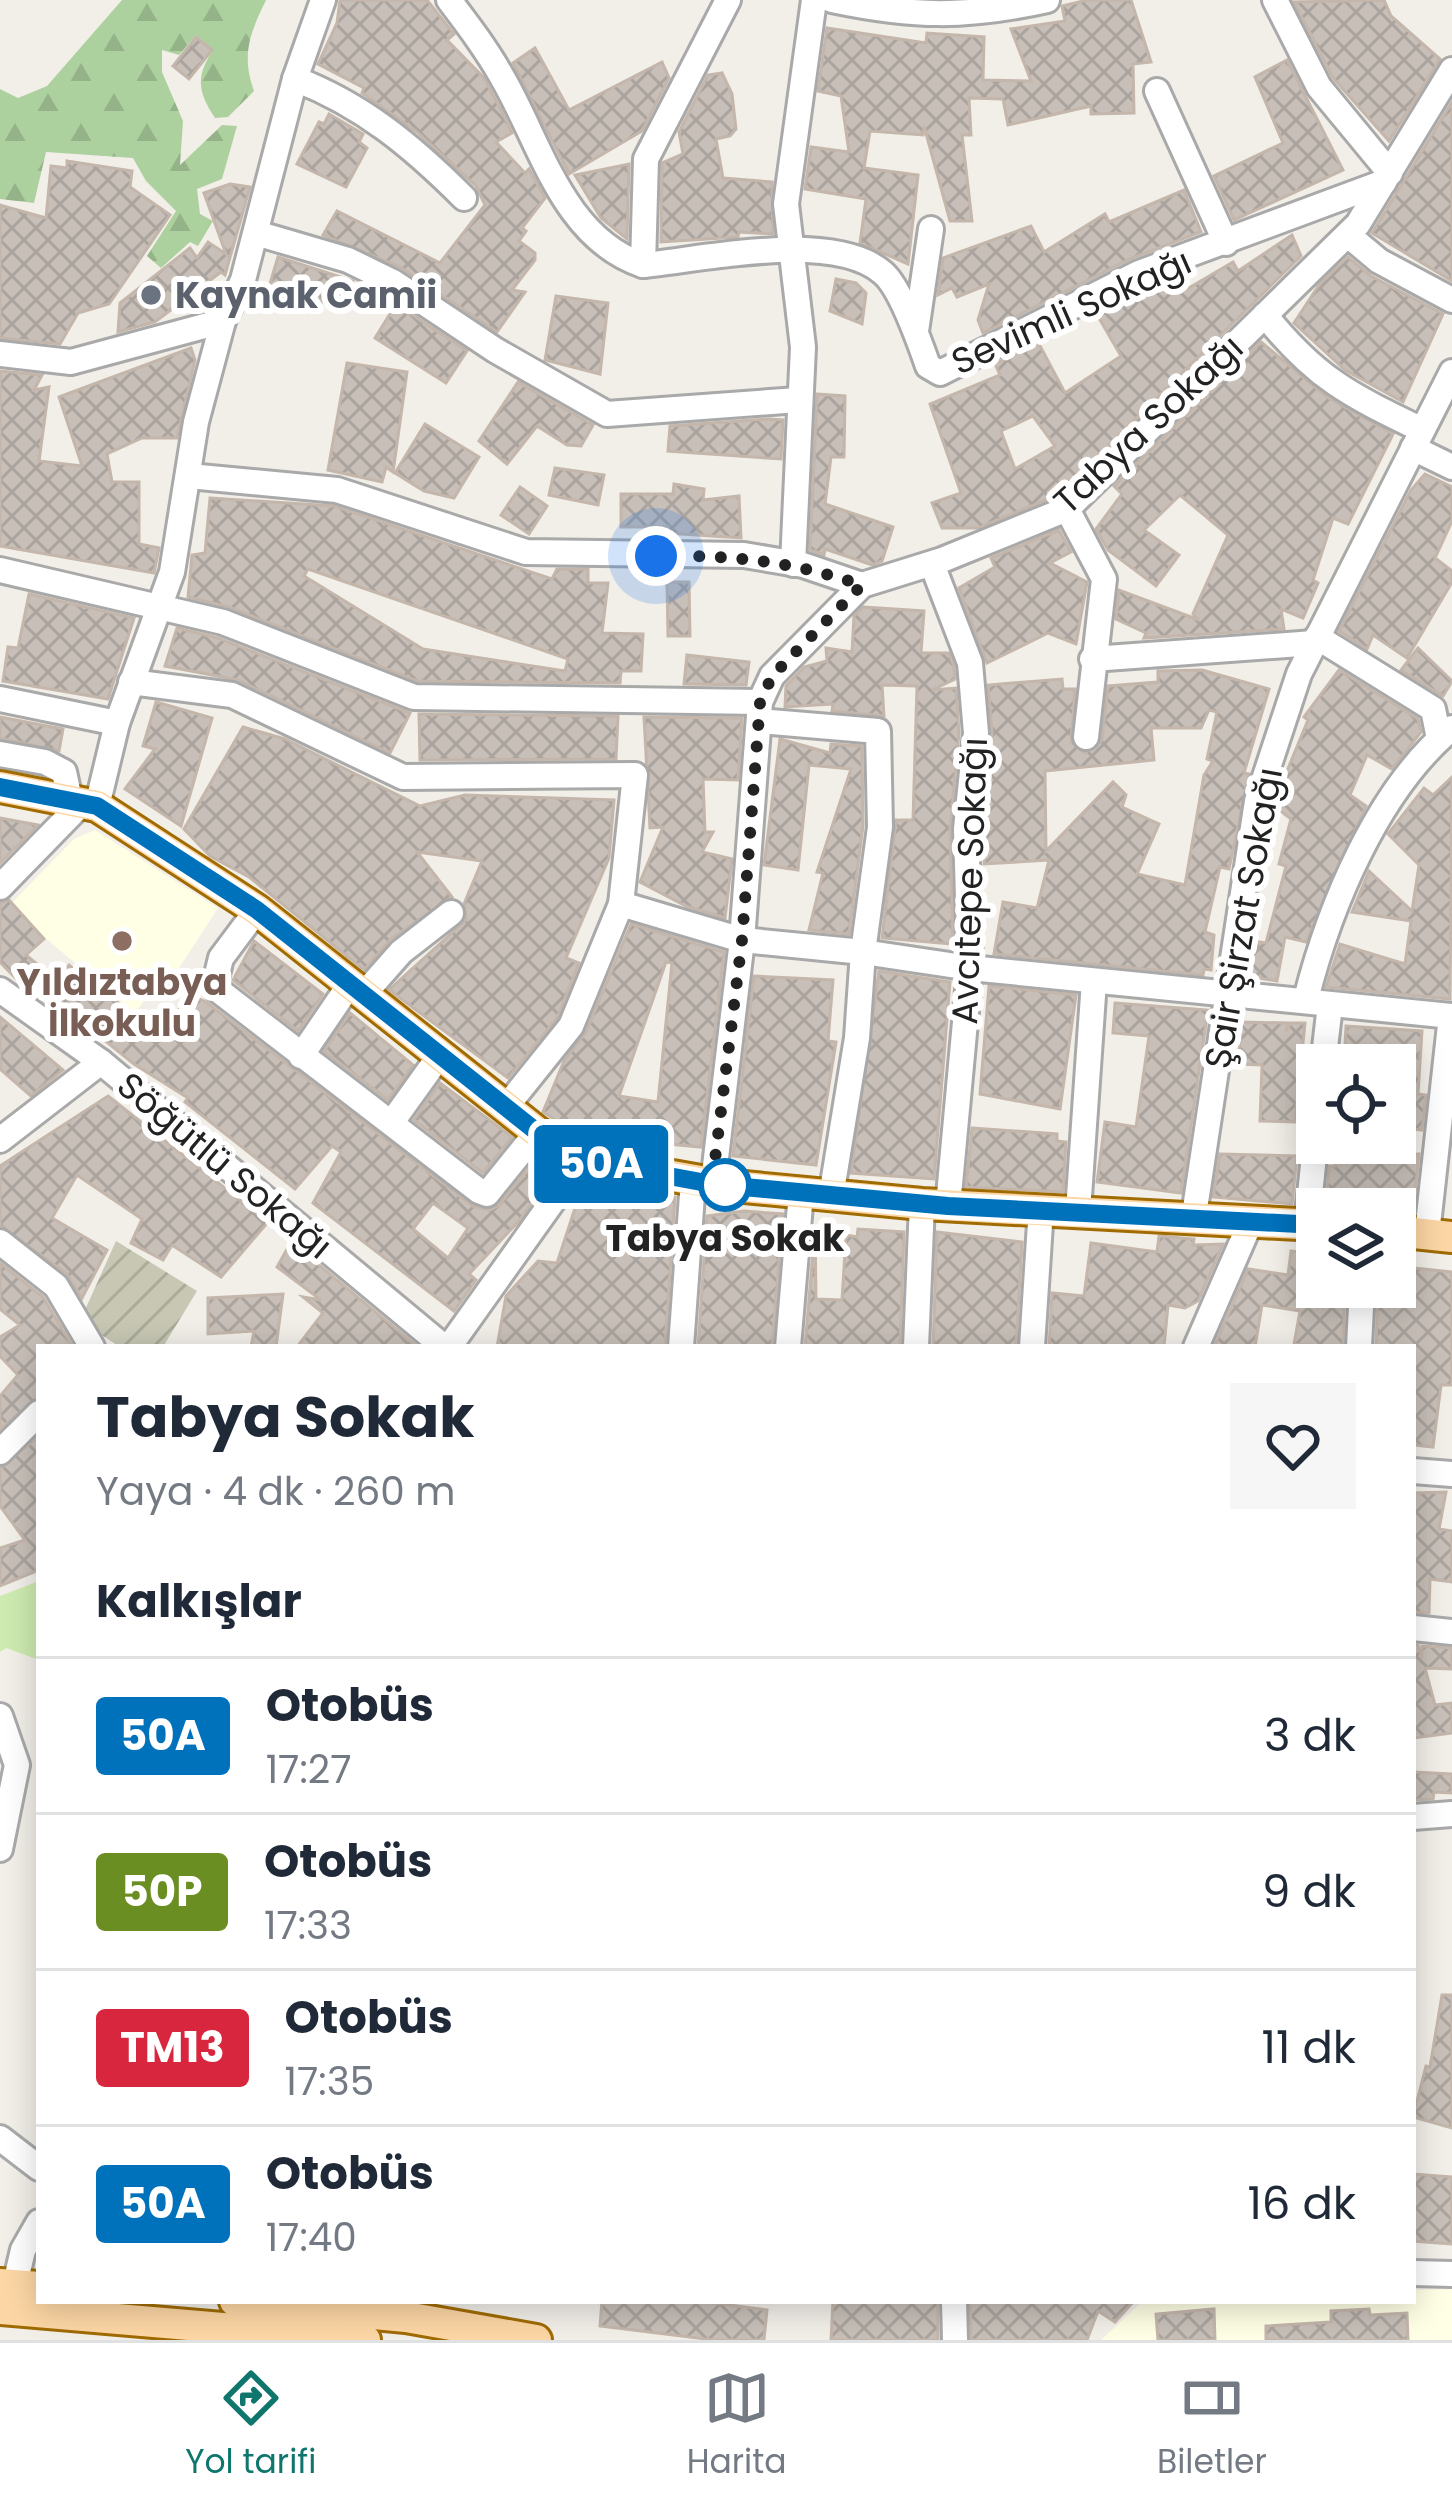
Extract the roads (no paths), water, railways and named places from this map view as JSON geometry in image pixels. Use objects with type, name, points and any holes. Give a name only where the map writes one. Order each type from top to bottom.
[{"type":"main road","points":[[0,787],[83,803],[257,910],[537,1132],[582,1160],[703,1182],[935,1205],[1296,1223]]},
{"type":"main road","points":[[44,2304],[129,2330],[364,2340]]},
{"type":"main road","points":[[268,2304],[406,2317],[536,2340]]},
{"type":"street","points":[[0,887],[83,803],[172,572],[196,422],[224,321],[243,280],[295,79],[323,0]]},
{"type":"street","points":[[449,0],[505,81],[560,194],[622,258],[643,265],[646,159],[728,0]]},
{"type":"street","points":[[793,563],[802,347],[786,204],[814,0]]},
{"type":"street","points":[[832,0],[926,16],[978,16],[1047,0]]},
{"type":"street","points":[[1275,0],[1319,87],[1387,178]]},
{"type":"street","points":[[295,79],[369,115],[464,198]]},
{"type":"street","name":"Tabya Sokağı","points":[[759,712],[772,676],[862,585],[932,563],[1067,509],[1348,235],[1450,79]]},
{"type":"street","points":[[1157,91],[1226,243]]},
{"type":"street","name":"Sevimli Sokağı","points":[[643,265],[789,251],[839,252],[885,273],[928,366],[940,373],[1139,274],[1387,178]]},
{"type":"street","points":[[916,334],[931,229]]},
{"type":"street","points":[[256,233],[348,260],[393,282],[495,350],[607,414],[798,400]]},
{"type":"street","points":[[1348,235],[1379,261],[1452,300]]},
{"type":"street","points":[[1265,315],[1298,357],[1336,388],[1418,439],[1452,467]]},
{"type":"street","points":[[0,354],[71,362],[224,321]]},
{"type":"street","name":"Şair Şirzat Sokağı","points":[[1194,1215],[1258,801],[1298,674],[1452,372]]},
{"type":"street","points":[[189,476],[338,490],[526,552],[744,555],[793,563],[862,585]]},
{"type":"street","points":[[1067,509],[1104,579],[1091,659],[1086,737]]},
{"type":"street","name":"Avcıtepe Sokağı","points":[[916,1344],[970,968],[966,829],[974,698],[970,664],[932,563]]},
{"type":"street","points":[[0,570],[223,622],[414,697],[546,696],[759,712],[878,731],[880,826],[857,1038],[816,1194],[789,1344]]},
{"type":"street","points":[[1091,659],[1316,640],[1433,709],[1445,734],[1362,842],[1318,948],[1321,1044]]},
{"type":"street","points":[[131,682],[232,694],[403,777],[635,775],[621,904],[571,1026],[506,1107]]},
{"type":"street","points":[[0,699],[117,723]]},
{"type":"street","points":[[681,1344],[742,940],[759,712]]},
{"type":"street","points":[[0,754],[45,762],[64,772],[83,803]]},
{"type":"street","points":[[621,904],[742,940],[1452,1016],[1439,1235]]},
{"type":"street","points":[[257,910],[220,958],[214,987],[301,1056],[487,1193],[537,1132]]},
{"type":"street","points":[[301,1056],[357,989],[451,913]]},
{"type":"street","points":[[1078,1210],[1094,981]]},
{"type":"street","name":"Söğütlü Sokağı","points":[[0,990],[101,1062],[443,1344]]},
{"type":"street","points":[[392,1122],[440,1055]]},
{"type":"street","points":[[0,1140],[101,1062]]},
{"type":"street","points":[[449,1344],[582,1160]]},
{"type":"street","points":[[1032,1344],[1041,1208]]},
{"type":"street","points":[[1197,1344],[1252,1219]]},
{"type":"street","points":[[0,1242],[56,1286],[90,1344]]},
{"type":"street","points":[[1359,1344],[1361,1308]]},
{"type":"street","points":[[0,1452],[36,1415]]},
{"type":"street","points":[[1416,1471],[1452,1471]]},
{"type":"street","points":[[1416,1628],[1452,1632]]},
{"type":"street","points":[[0,1716],[17,1765],[0,1849]]},
{"type":"street","points":[[1416,1817],[1452,1814]]},
{"type":"street","points":[[0,2138],[36,2166]]},
{"type":"street","points":[[14,2295],[23,2250],[36,2227]]},
{"type":"street","points":[[1416,2273],[1452,2274]]},
{"type":"street","points":[[954,2304],[955,2340]]},
{"type":"place","name":"Kaynak Camii","points":[[151,295]]},
{"type":"place","name":"Yıldıztabya İlkokulu","points":[[122,941]]},
{"type":"place","name":"Tabya Sokak","points":[[725,1185]]}]
